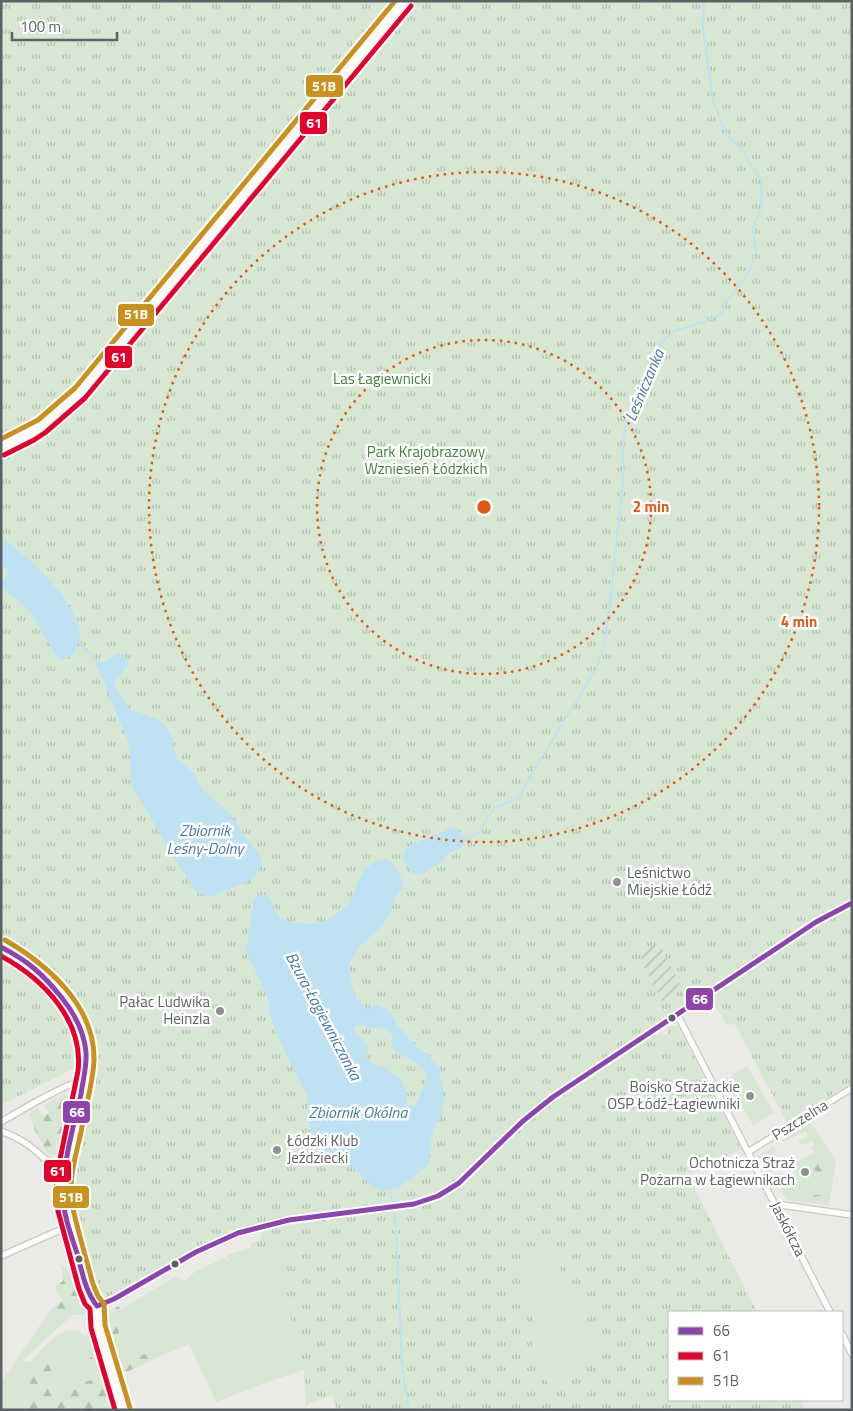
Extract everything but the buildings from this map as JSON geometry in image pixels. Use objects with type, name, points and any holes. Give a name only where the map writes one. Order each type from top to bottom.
[{"type":"street","points":[[1,448],[42,426],[70,403],[92,379],[405,1]]},
{"type":"street","points":[[1,440],[55,414]]},
{"type":"street","points":[[97,1306],[114,1299],[196,1252],[238,1233],[289,1220],[400,1206],[428,1200],[448,1191],[470,1173],[508,1134],[537,1108],[816,922],[852,903]]},
{"type":"street","points":[[1,947],[22,958],[41,973],[55,988],[72,1011],[81,1029],[86,1047],[84,1080],[65,1171],[63,1202],[86,1287],[97,1306],[98,1326],[123,1410]]},
{"type":"street","name":"Jaskółcza","points":[[676,1014],[829,1311]]},
{"type":"street","points":[[1,1122],[65,1087],[84,1080]]},
{"type":"street","name":"Pszczelna","points":[[748,1152],[852,1088]]},
{"type":"street","points":[[1,1131],[26,1142],[52,1167],[65,1171]]},
{"type":"street","points":[[775,1204],[852,1215]]},
{"type":"street","points":[[1,1256],[69,1226]]},
{"type":"street","points":[[843,1336],[852,1354]]},
{"type":"green space","name":"Las Łagiewnicki","points":[[1,1],[852,1],[852,1082],[787,1123],[735,1024],[727,1025],[710,998],[695,1006],[655,1034],[663,1036],[669,1032],[666,1028],[678,1026],[741,1149],[688,1175],[756,1311],[668,1311],[668,1401],[802,1401],[806,1410],[337,1410],[332,1395],[306,1405],[304,1370],[288,1306],[280,1246],[251,1248],[250,1246],[253,1242],[260,1240],[262,1232],[278,1227],[323,1220],[323,1218],[230,1231],[88,1314],[52,1180],[88,1071],[85,1063],[1,1105],[1,964],[21,953],[1,940]],"holes":[[[547,1252],[556,1253],[562,1263],[560,1273],[585,1314],[597,1344],[590,1357],[561,1390],[554,1389],[540,1374],[532,1360],[531,1350],[535,1331],[532,1314],[523,1292],[521,1276],[535,1255]]]},
{"type":"green space","points":[[659,943],[682,988],[662,1001],[643,966],[640,953]]},
{"type":"green space","name":"Boisko Strażackie OSP Łódź-Łagiewniki","points":[[747,1066],[774,1113],[753,1125],[726,1079]]},
{"type":"green space","points":[[65,1094],[70,1099],[72,1105],[64,1147],[52,1158],[34,1129],[29,1115],[38,1108],[43,1116],[49,1113],[45,1107],[46,1104]]},
{"type":"green space","points":[[811,1123],[836,1161],[829,1206],[820,1204],[822,1202],[820,1195],[799,1196],[797,1198],[798,1201],[786,1200],[779,1185],[794,1178],[798,1182],[788,1155],[790,1155],[795,1163],[814,1153],[811,1147],[814,1145],[813,1141],[802,1145],[799,1142],[808,1136],[806,1131],[784,1142],[781,1141]]},
{"type":"green space","points":[[774,1146],[776,1151],[765,1158],[772,1171],[767,1173],[758,1156]]},
{"type":"green space","points":[[818,1149],[821,1152],[827,1169],[820,1175],[816,1174],[811,1159],[817,1154]]},
{"type":"green space","points":[[820,1195],[823,1200],[820,1204],[798,1201],[797,1199],[798,1196],[808,1197]]},
{"type":"green space","points":[[287,1245],[337,1410],[332,1395],[306,1405],[304,1370],[216,1402],[189,1344],[161,1356],[159,1351],[135,1357],[126,1356],[119,1333],[120,1310],[176,1276],[177,1279],[186,1281],[192,1274],[223,1258],[229,1262],[227,1255],[251,1248]]},
{"type":"green space","points":[[547,1252],[556,1253],[562,1263],[560,1273],[585,1314],[597,1344],[590,1357],[561,1390],[554,1389],[540,1374],[532,1360],[532,1314],[523,1292],[521,1276],[535,1255]]},
{"type":"green space","points":[[59,1263],[66,1268],[79,1284],[86,1314],[78,1315],[51,1309],[63,1300],[56,1291],[56,1286],[63,1281]]},
{"type":"green space","points":[[119,1306],[118,1331],[126,1356],[135,1357],[159,1350],[161,1356],[122,1374],[134,1410],[130,1410],[106,1325],[109,1313]]},
{"type":"green space","points":[[51,1309],[74,1314],[25,1358],[24,1361],[30,1362],[45,1346],[62,1333],[76,1331],[86,1335],[93,1379],[57,1392],[51,1384],[58,1366],[30,1395],[26,1410],[1,1410],[1,1382]]},
{"type":"green space","points":[[92,1331],[117,1410],[26,1410],[30,1395],[23,1381],[36,1362],[52,1351],[58,1366],[51,1384],[57,1392],[93,1379],[85,1365],[91,1357],[86,1335]]},
{"type":"water","points":[[1,537],[37,567],[70,607],[77,621],[80,638],[72,655],[68,658],[62,660],[57,657],[28,610],[1,588],[1,580],[8,577],[7,570],[1,564]]},
{"type":"water","name":"Zbiornik Leśny-Dolny","points":[[117,654],[124,654],[129,663],[114,684],[128,708],[157,719],[166,726],[172,738],[176,758],[194,773],[202,790],[232,816],[260,856],[262,865],[258,873],[250,880],[213,896],[198,894],[133,788],[130,776],[130,747],[96,663],[103,662]]},
{"type":"water","points":[[454,827],[465,836],[463,845],[448,854],[442,862],[428,871],[420,874],[411,873],[403,857],[405,849]]},
{"type":"water","name":"Zbiornik Okólna","points":[[387,859],[397,870],[404,885],[396,896],[388,918],[359,947],[349,963],[351,984],[356,997],[366,1009],[377,1005],[389,1010],[398,1026],[418,1048],[428,1055],[438,1067],[444,1092],[441,1115],[431,1139],[429,1163],[397,1189],[382,1191],[368,1183],[357,1171],[316,1145],[309,1121],[307,1094],[294,1072],[277,1034],[269,1013],[269,1001],[246,951],[253,903],[257,896],[265,894],[268,896],[278,916],[288,922],[311,924],[328,920],[349,904],[363,871],[374,862]],"holes":[[[364,1025],[368,1029],[383,1027],[392,1035],[392,1044],[395,1051],[422,1066],[427,1074],[424,1087],[416,1105],[410,1107],[407,1104],[407,1092],[399,1078],[384,1067],[373,1065],[366,1057],[368,1047],[355,1031],[354,1026]]]},
{"type":"waterway","name":"Leśniczanka","points":[[466,841],[480,831],[494,808],[519,798],[525,785],[596,669],[603,648],[610,604],[624,471],[622,457],[626,418],[660,344],[674,331],[704,322],[721,314],[727,301],[749,272],[756,250],[753,229],[762,205],[761,181],[741,149],[727,136],[713,100],[703,29],[704,1]]},
{"type":"waterway","name":"Bzura-Łagiewniczanka","points":[[78,640],[99,664]]},
{"type":"waterway","name":"Bzura-Łagiewniczanka","points":[[390,1188],[396,1226],[402,1366],[409,1410]]},
{"type":"transit line","name":"51B","points":[[1,439],[38,420],[75,388],[395,1]]},
{"type":"transit line","name":"61","points":[[4,455],[46,432],[85,398],[411,6]]},
{"type":"transit line","name":"66","points":[[97,1306],[114,1299],[196,1252],[238,1233],[289,1220],[414,1204],[438,1196],[459,1183],[523,1121],[553,1097],[816,922],[852,903]]},
{"type":"transit line","name":"51B","points":[[5,940],[37,962],[66,989],[78,1005],[87,1022],[92,1040],[94,1060],[92,1078],[73,1169],[71,1197],[74,1215],[93,1284],[104,1304],[105,1325],[130,1408]]},
{"type":"transit line","name":"66","points":[[1,947],[27,963],[48,982],[71,1010],[83,1037],[86,1052],[85,1068],[67,1157],[63,1182],[63,1202],[84,1281],[97,1306]]},
{"type":"transit line","name":"61","points":[[1,956],[32,976],[58,1003],[74,1035],[78,1052],[78,1071],[58,1169],[56,1193],[58,1211],[79,1289],[85,1304],[90,1309],[91,1328],[115,1410]]},
{"type":"place","name":"Leśnictwo Miejskie Łódź","points":[[617,882]]},
{"type":"place","name":"Pałac Ludwika Heinzla","points":[[220,1011]]},
{"type":"place","name":"Boisko Strażackie OSP Łódź-Łagiewniki","points":[[750,1096]]},
{"type":"place","name":"Łódzki Klub Jeździecki","points":[[277,1150]]},
{"type":"place","name":"Ochotnicza Straż Pożarna w Łagiewnikach","points":[[805,1172]]},
{"type":"park label","name":"Park Krajobrazowy Wzniesień Łódzkich","points":[[426,460]]}]
